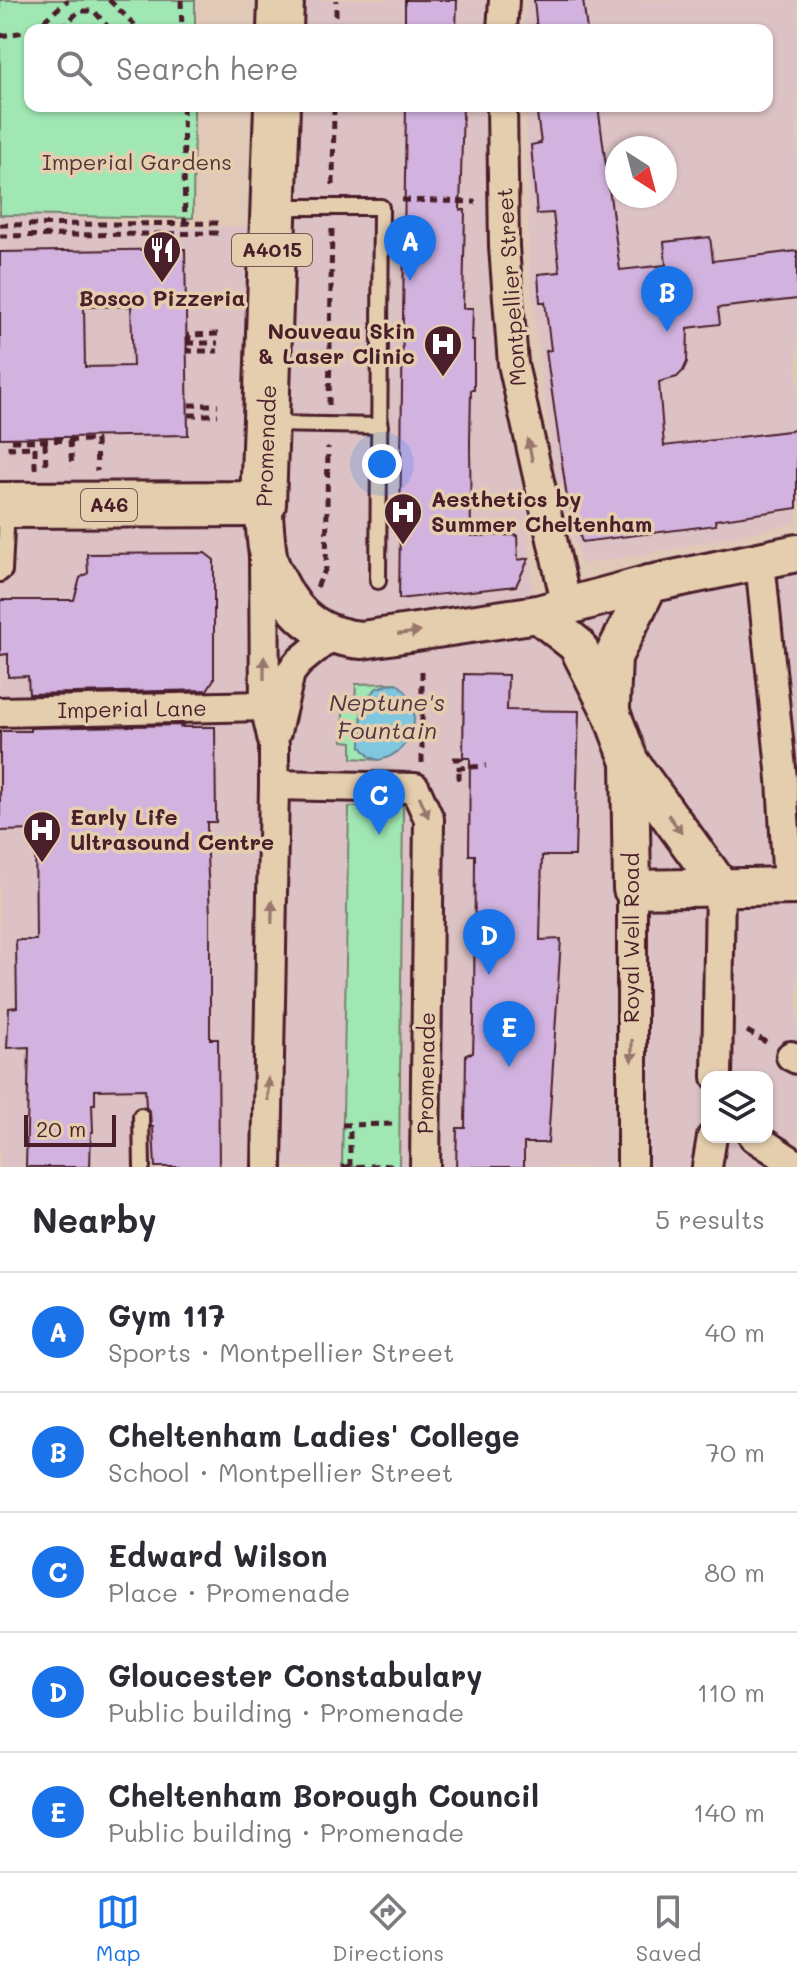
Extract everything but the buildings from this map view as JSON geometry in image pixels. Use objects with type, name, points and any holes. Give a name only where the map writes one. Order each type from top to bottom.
[{"type":"main road","points":[[280,24],[281,0]]},
{"type":"main road","name":"Promenade","points":[[263,504],[277,112]]},
{"type":"main road","name":"A46","points":[[14,495],[263,504]]},
{"type":"street","points":[[502,24],[504,0]]},
{"type":"street","name":"Montpellier Street","points":[[502,112],[504,247],[513,364],[552,611]]},
{"type":"street","name":"A4015","points":[[263,504],[269,562],[287,598],[318,626]]},
{"type":"street","name":"Promenade","points":[[263,504],[265,706],[274,745],[267,1167]]},
{"type":"street","points":[[274,745],[290,673],[318,626],[362,640],[422,632],[552,611],[649,584],[797,553]]},
{"type":"street","points":[[632,889],[793,887],[790,778],[760,561]]},
{"type":"street","name":"Royal Well Road","points":[[611,712],[613,657],[649,584]]},
{"type":"street","name":"Royal Well Road","points":[[552,611],[577,645],[611,712],[630,762],[632,1167]]},
{"type":"street","name":"Imperial Lane","points":[[0,712],[265,706]]},
{"type":"street","points":[[630,762],[720,886],[717,1071]]},
{"type":"street","name":"Promenade","points":[[274,785],[415,788],[429,819],[425,1166]]},
{"type":"street","points":[[707,1167],[711,1143]]},
{"type":"street","points":[[763,1143],[797,1165]]},
{"type":"lane","points":[[274,207],[381,207],[378,581]]},
{"type":"lane","points":[[266,424],[380,426]]},
{"type":"lane","points":[[0,574],[4,571],[14,495]]},
{"type":"lane","points":[[141,1116],[142,1167]]},
{"type":"path","points":[[40,24],[68,0]]},
{"type":"path","points":[[109,0],[134,24]]},
{"type":"path","points":[[116,6],[123,0]]},
{"type":"path","points":[[181,0],[182,24]]},
{"type":"path","points":[[336,0],[336,24]]},
{"type":"path","points":[[66,24],[79,11],[94,11],[105,24]]},
{"type":"path","points":[[0,36],[24,32]]},
{"type":"path","points":[[183,112],[185,224]]},
{"type":"path","points":[[318,626],[326,568],[334,112]]},
{"type":"path","points":[[394,200],[504,202]]},
{"type":"path","points":[[0,225],[218,223]]},
{"type":"path","points":[[0,236],[218,233]]},
{"type":"path","points":[[218,334],[189,335],[187,343],[188,351],[218,351]]},
{"type":"path","points":[[187,343],[218,343]]},
{"type":"path","points":[[189,405],[218,405]]},
{"type":"path","points":[[189,415],[218,415]]},
{"type":"path","points":[[70,440],[72,473]]},
{"type":"path","points":[[14,495],[35,447],[10,448],[10,441],[96,440],[97,472]]},
{"type":"path","points":[[45,442],[46,474]]},
{"type":"path","points":[[422,632],[422,765]]},
{"type":"path","points":[[453,759],[460,759],[455,769],[459,780]]},
{"type":"path","points":[[455,769],[486,766]]},
{"type":"path","points":[[718,1015],[794,1057]]},
{"type":"path","points":[[342,1125],[426,1123]]},
{"type":"path","points":[[350,1125],[350,1167]]},
{"type":"path","points":[[342,1167],[425,1166]]},
{"type":"shaded area","points":[[264,0],[493,0],[495,24],[263,24]]},
{"type":"shaded area","points":[[525,0],[797,0],[797,523],[582,564],[554,476],[529,268],[526,112],[773,112],[773,24],[524,24]]},
{"type":"shaded area","points":[[259,112],[500,112],[535,622],[797,549],[797,1167],[0,1167],[0,212],[183,228],[254,226]]},
{"type":"green space","name":"Imperial Gardens","points":[[0,0],[195,0],[195,24],[24,24],[24,112],[194,112],[193,218],[0,215]]},
{"type":"green space","points":[[396,683],[377,688],[362,703],[361,747],[370,757],[379,760],[352,758],[352,742],[343,741],[343,703],[355,702],[356,684]]},
{"type":"green space","points":[[403,805],[399,1167],[342,1167],[349,807]]},
{"type":"water","name":"Neptune's Fountain","points":[[396,683],[412,703],[413,727],[401,748],[379,760],[370,757],[361,747],[362,703],[377,688]]},
{"type":"place","name":"Gym 117","points":[[410,281]]},
{"type":"place","name":"Bosco Pizzeria","points":[[162,284]]},
{"type":"place","name":"Cheltenham Ladies' College","points":[[667,332]]},
{"type":"place","name":"Nouveau Skin & Laser Clinic","points":[[443,378]]},
{"type":"place","name":"Aesthetics by Summer Cheltenham","points":[[403,546]]},
{"type":"place","name":"Edward Wilson","points":[[379,835]]},
{"type":"place","name":"Early Life Ultrasound Centre","points":[[42,864]]},
{"type":"place","name":"Gloucester Constabulary","points":[[489,975]]},
{"type":"place","name":"Cheltenham Borough Council","points":[[509,1067]]}]
